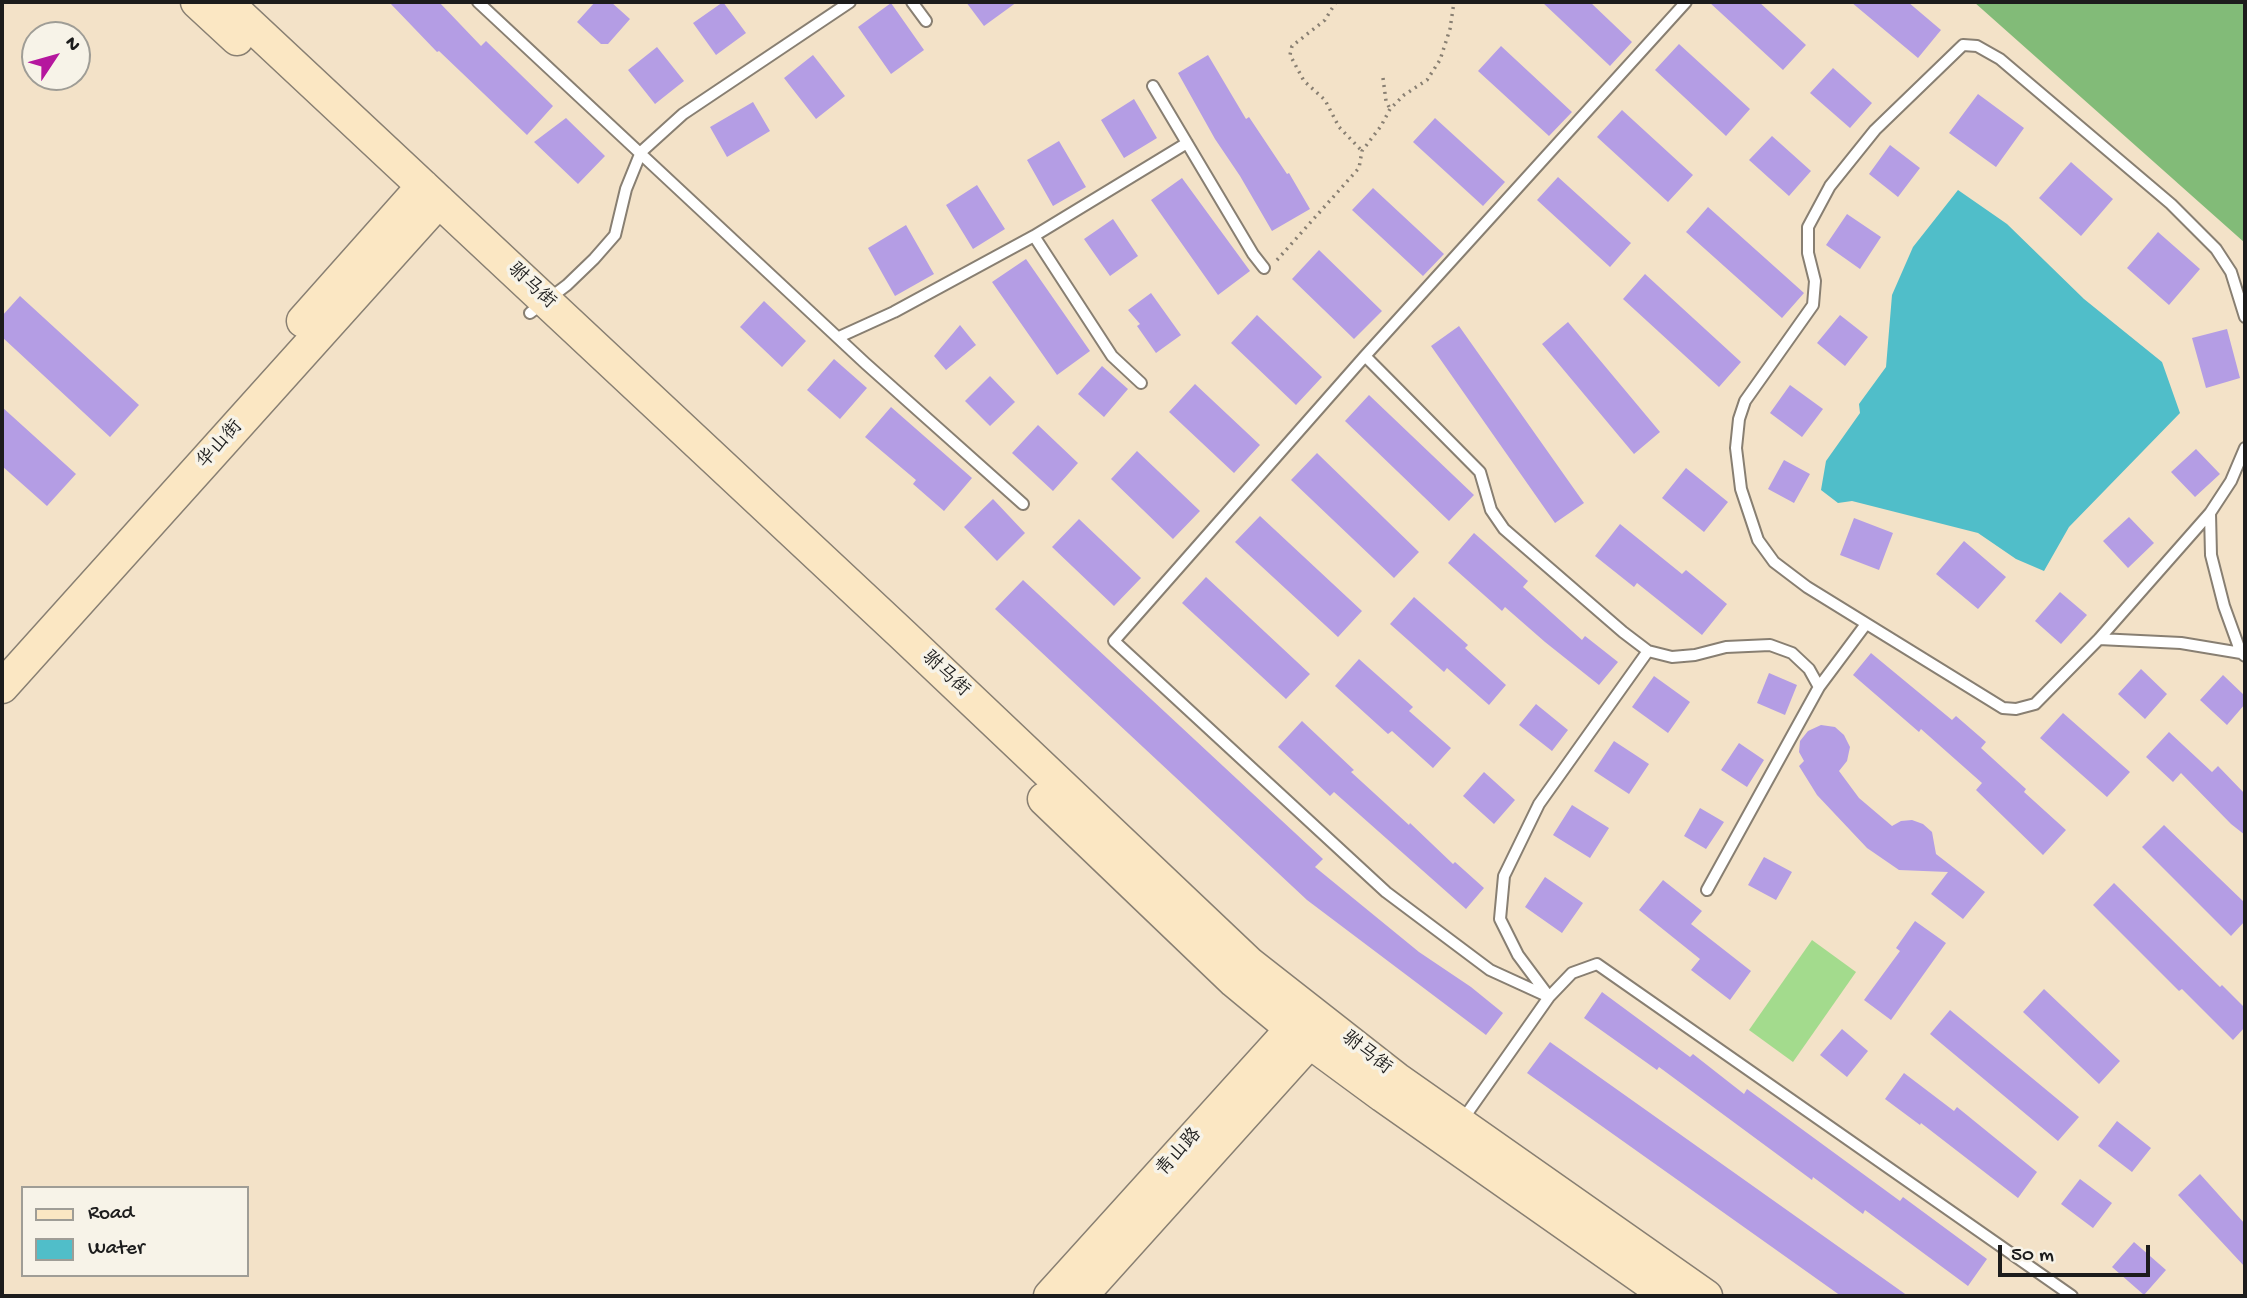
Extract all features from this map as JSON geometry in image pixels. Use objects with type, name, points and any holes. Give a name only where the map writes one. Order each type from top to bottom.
[{"type":"main road","name":"驸马街","points":[[197,2],[424,201],[538,307],[1234,981],[1309,1026],[1454,1132],[1668,1296]]},
{"type":"main road","name":"驸马街","points":[[226,2],[424,201]]},
{"type":"main road","name":"华山街","points":[[2,656],[202,436],[424,201]]},
{"type":"main road","name":"华山街","points":[[2,687],[424,201]]},
{"type":"main road","name":"青山路","points":[[1050,1296],[1309,1026]]},
{"type":"main road","name":"青山路","points":[[1081,1296],[1309,1026]]},
{"type":"main road","name":"驸马街","points":[[1454,1132],[1706,1296]]},
{"type":"lane","points":[[478,2],[1023,505]]},
{"type":"lane","points":[[538,307],[594,259],[615,235],[626,190],[641,152],[683,114],[850,2]]},
{"type":"lane","points":[[912,2],[926,21]]},
{"type":"lane","points":[[1549,997],[1490,970],[1386,892],[1114,641],[1365,356],[1686,2]]},
{"type":"lane","points":[[2245,317],[2231,272],[2216,249],[2171,204],[2000,59],[1977,46],[1963,45],[1875,130],[1830,186],[1808,227],[1808,253],[1815,281],[1813,305],[1745,401],[1739,419],[1736,448],[1741,489],[1758,540],[1774,562],[1807,587],[2003,708],[2016,709],[2035,704],[2099,639],[2210,513],[2231,481],[2245,448]]},
{"type":"lane","points":[[1153,86],[1253,254],[1264,268]]},
{"type":"lane","points":[[839,337],[894,312],[1034,236],[1187,143]]},
{"type":"lane","points":[[1034,236],[1112,356],[1141,383]]},
{"type":"lane","points":[[1365,356],[1480,472],[1491,510],[1504,529],[1648,651],[1672,657],[1695,655],[1726,647],[1770,645],[1792,653],[1808,669],[1819,687]]},
{"type":"lane","points":[[2210,513],[2211,555],[2224,606],[2243,654]]},
{"type":"lane","points":[[1707,890],[1819,687],[1866,624]]},
{"type":"lane","points":[[2099,639],[2181,643],[2243,654]]},
{"type":"lane","points":[[1549,997],[1518,955],[1500,919],[1504,876],[1539,804],[1648,651]]},
{"type":"lane","points":[[1454,1132],[1549,997],[1572,973],[1597,964],[2072,1296]]},
{"type":"path","points":[[1336,2],[1325,20],[1292,46],[1290,55],[1304,81],[1325,100],[1339,127],[1362,151]]},
{"type":"path","points":[[1264,268],[1276,261],[1359,168],[1362,151],[1390,109],[1404,95],[1427,80],[1440,60],[1450,29],[1454,2]]},
{"type":"path","points":[[1383,78],[1390,109]]},
{"type":"green space","points":[[1974,2],[2245,2],[2245,243]]},
{"type":"green space","points":[[1812,940],[1856,972],[1793,1062],[1749,1030]]},
{"type":"water","points":[[1958,190],[2007,224],[2084,299],[2162,362],[2180,413],[2069,527],[2044,571],[2016,559],[1978,533],[1852,501],[1838,503],[1821,490],[1826,461],[1860,413],[1859,404],[1886,367],[1892,295],[1913,247]]},
{"type":"building","points":[[389,2],[439,2],[481,46],[486,41],[553,106],[527,135],[437,52]]},
{"type":"building","points":[[595,2],[611,2],[630,19],[608,44],[601,44],[577,22]]},
{"type":"building","points":[[723,2],[746,33],[716,55],[693,23]]},
{"type":"building","points":[[966,2],[1017,2],[984,26]]},
{"type":"building","points":[[1542,2],[1590,2],[1632,42],[1610,66]]},
{"type":"building","points":[[1709,2],[1759,2],[1806,45],[1783,70]]},
{"type":"building","points":[[1851,2],[1908,2],[1941,30],[1918,58]]},
{"type":"building","points":[[891,3],[924,50],[891,74],[858,27]]},
{"type":"building","points":[[1679,44],[1750,109],[1726,136],[1655,70]]},
{"type":"building","points":[[1501,46],[1572,112],[1549,136],[1478,71]]},
{"type":"building","points":[[657,47],[684,81],[655,104],[628,70]]},
{"type":"building","points":[[813,55],[845,96],[816,119],[784,78]]},
{"type":"building","points":[[1208,55],[1246,119],[1249,117],[1287,174],[1289,173],[1310,209],[1272,231],[1178,73]]},
{"type":"building","points":[[1833,68],[1872,103],[1850,128],[1810,93]]},
{"type":"building","points":[[1978,94],[2024,128],[1996,167],[1949,133]]},
{"type":"building","points":[[1134,99],[1157,138],[1124,158],[1101,120]]},
{"type":"building","points":[[753,102],[770,131],[727,157],[710,127]]},
{"type":"building","points":[[1622,110],[1693,175],[1668,202],[1597,137]]},
{"type":"building","points":[[566,118],[605,156],[578,184],[534,142]]},
{"type":"building","points":[[1435,118],[1505,182],[1483,206],[1413,142]]},
{"type":"building","points":[[1772,136],[1811,171],[1789,196],[1749,160]]},
{"type":"building","points":[[1059,141],[1086,187],[1053,206],[1027,160]]},
{"type":"building","points":[[1890,145],[1920,168],[1898,197],[1869,174]]},
{"type":"building","points":[[2071,162],[2113,199],[2081,236],[2039,198]]},
{"type":"building","points":[[1558,177],[1631,243],[1610,267],[1537,200]]},
{"type":"building","points":[[1182,178],[1250,271],[1218,295],[1151,200]]},
{"type":"building","points":[[977,185],[1005,229],[973,249],[946,205]]},
{"type":"building","points":[[1373,188],[1444,254],[1423,276],[1352,210]]},
{"type":"building","points":[[1708,207],[1804,293],[1782,318],[1686,232]]},
{"type":"building","points":[[1847,214],[1881,237],[1860,269],[1826,245]]},
{"type":"building","points":[[1113,219],[1138,256],[1110,276],[1084,239]]},
{"type":"building","points":[[906,225],[934,274],[895,296],[868,248]]},
{"type":"building","points":[[2158,232],[2200,269],[2169,305],[2127,268]]},
{"type":"building","points":[[1319,250],[1382,311],[1354,339],[1292,279]]},
{"type":"building","points":[[1026,259],[1090,351],[1057,375],[992,282]]},
{"type":"building","points":[[1645,274],[1741,362],[1719,387],[1623,299]]},
{"type":"building","points":[[1151,293],[1181,335],[1156,353],[1137,326],[1140,324],[1128,310]]},
{"type":"building","points":[[20,296],[139,405],[110,437],[2,337],[2,316]]},
{"type":"building","points":[[764,301],[806,341],[782,367],[740,327]]},
{"type":"building","points":[[1257,315],[1322,377],[1296,405],[1231,343]]},
{"type":"building","points":[[1840,315],[1868,337],[1845,366],[1817,343]]},
{"type":"building","points":[[1568,322],[1660,432],[1634,454],[1542,344]]},
{"type":"building","points":[[960,325],[976,345],[946,370],[934,356]]},
{"type":"building","points":[[1459,326],[1584,503],[1555,523],[1431,346]]},
{"type":"building","points":[[2227,329],[2240,378],[2206,388],[2192,338]]},
{"type":"building","points":[[834,359],[867,388],[840,419],[807,390]]},
{"type":"building","points":[[1102,366],[1128,389],[1104,417],[1078,394]]},
{"type":"building","points":[[990,376],[1015,402],[990,426],[965,401]]},
{"type":"building","points":[[1195,384],[1260,445],[1234,473],[1169,412]]},
{"type":"building","points":[[1790,385],[1823,409],[1802,437],[1770,413]]},
{"type":"building","points":[[1369,395],[1474,495],[1449,521],[1345,421]]},
{"type":"building","points":[[2,407],[76,474],[47,506],[2,466]]},
{"type":"building","points":[[891,407],[972,478],[944,511],[913,484],[916,480],[865,437]]},
{"type":"building","points":[[1038,425],[1078,463],[1053,491],[1012,453]]},
{"type":"building","points":[[2196,449],[2220,474],[2195,497],[2171,472]]},
{"type":"building","points":[[1137,451],[1200,511],[1173,539],[1111,479]]},
{"type":"building","points":[[1317,453],[1419,552],[1394,578],[1291,480]]},
{"type":"building","points":[[1784,460],[1810,474],[1794,503],[1768,489]]},
{"type":"building","points":[[1686,468],[1728,502],[1704,532],[1662,498]]},
{"type":"building","points":[[993,499],[1025,533],[997,561],[964,527]]},
{"type":"building","points":[[1260,516],[1362,611],[1338,637],[1235,542]]},
{"type":"building","points":[[2129,517],[2154,543],[2128,568],[2103,541]]},
{"type":"building","points":[[1854,518],[1893,533],[1879,570],[1840,555]]},
{"type":"building","points":[[1079,519],[1141,578],[1114,606],[1052,547]]},
{"type":"building","points":[[1620,524],[1682,574],[1686,570],[1727,604],[1702,635],[1637,583],[1634,587],[1595,556]]},
{"type":"building","points":[[1474,533],[1528,581],[1523,587],[1582,640],[1585,636],[1618,662],[1599,685],[1505,607],[1502,611],[1448,563]]},
{"type":"building","points":[[1964,541],[2006,577],[1978,609],[1936,574]]},
{"type":"building","points":[[1206,577],[1310,674],[1286,699],[1182,603]]},
{"type":"building","points":[[1023,580],[1323,859],[1315,867],[1419,952],[1471,987],[1503,1013],[1486,1035],[1307,900],[995,609]]},
{"type":"building","points":[[2060,592],[2087,615],[2061,644],[2035,621]]},
{"type":"building","points":[[1414,597],[1468,645],[1465,648],[1506,685],[1489,705],[1447,668],[1444,672],[1390,624]]},
{"type":"building","points":[[1871,653],[1952,720],[1956,716],[1986,742],[1981,748],[2066,830],[2043,855],[1976,790],[1982,783],[1921,729],[1919,732],[1853,675]]},
{"type":"building","points":[[1359,659],[1413,707],[1409,711],[1451,748],[1433,768],[1392,731],[1388,734],[1335,686]]},
{"type":"building","points":[[2141,669],[2167,694],[2145,719],[2118,694]]},
{"type":"building","points":[[1769,673],[1797,685],[1785,715],[1757,703]]},
{"type":"building","points":[[2223,675],[2245,696],[2245,704],[2227,725],[2200,700]]},
{"type":"building","points":[[1654,676],[1690,702],[1668,733],[1632,707]]},
{"type":"building","points":[[1536,704],[1568,730],[1552,751],[1519,725]]},
{"type":"building","points":[[2063,713],[2130,772],[2107,797],[2040,738]]},
{"type":"building","points":[[1302,721],[1354,770],[1351,772],[1453,864],[1455,862],[1484,888],[1466,909],[1334,792],[1330,796],[1278,747]]},
{"type":"building","points":[[1821,725],[1835,727],[1844,735],[1850,747],[1847,761],[1839,771],[1859,798],[1892,826],[1901,821],[1912,820],[1923,824],[1932,832],[1936,854],[1985,892],[1963,919],[1931,894],[1948,872],[1899,870],[1867,848],[1817,795],[1799,766],[1804,761],[1799,752],[1800,741],[1808,731]]},
{"type":"building","points":[[2169,732],[2212,772],[2218,766],[2245,794],[2245,835],[2181,773],[2173,782],[2146,757]]},
{"type":"building","points":[[1614,741],[1649,764],[1629,794],[1594,771]]},
{"type":"building","points":[[1739,743],[1764,760],[1747,787],[1721,770]]},
{"type":"building","points":[[1484,772],[1515,800],[1494,824],[1463,796]]},
{"type":"building","points":[[1572,805],[1609,828],[1590,858],[1553,835]]},
{"type":"building","points":[[1700,808],[1724,822],[1706,849],[1684,836]]},
{"type":"building","points":[[2164,825],[2245,903],[2245,921],[2231,936],[2142,847]]},
{"type":"building","points":[[1764,857],[1792,872],[1776,900],[1748,885]]},
{"type":"building","points":[[1545,877],[1583,903],[1562,933],[1525,907]]},
{"type":"building","points":[[1663,880],[1702,911],[1691,924],[1751,971],[1730,1000],[1691,970],[1700,959],[1639,910]]},
{"type":"building","points":[[2114,883],[2245,1008],[2245,1027],[2233,1040],[2182,989],[2179,991],[2093,905]]},
{"type":"building","points":[[1915,921],[1946,943],[1891,1020],[1864,1000],[1900,951],[1896,948]]},
{"type":"building","points":[[2044,989],[2120,1061],[2099,1084],[2023,1012]]},
{"type":"building","points":[[1602,992],[1690,1057],[1693,1054],[1744,1094],[1747,1089],[1900,1201],[1903,1197],[1987,1259],[1968,1286],[1865,1210],[1863,1214],[1813,1177],[1812,1180],[1659,1067],[1657,1070],[1584,1018]]},
{"type":"building","points":[[1950,1010],[2079,1117],[2058,1141],[1930,1034]]},
{"type":"building","points":[[1842,1029],[1868,1051],[1847,1077],[1820,1055]]},
{"type":"building","points":[[1550,1042],[1908,1296],[1841,1296],[1527,1073]]},
{"type":"building","points":[[1904,1073],[1954,1111],[1957,1107],[2037,1172],[2018,1198],[1921,1123],[1920,1125],[1885,1099]]},
{"type":"building","points":[[2117,1121],[2151,1148],[2132,1172],[2098,1146]]},
{"type":"building","points":[[2200,1174],[2245,1224],[2245,1267],[2178,1195]]},
{"type":"building","points":[[2080,1179],[2112,1203],[2093,1228],[2061,1204]]},
{"type":"building","points":[[2134,1242],[2166,1270],[2144,1295],[2112,1267]]}]
